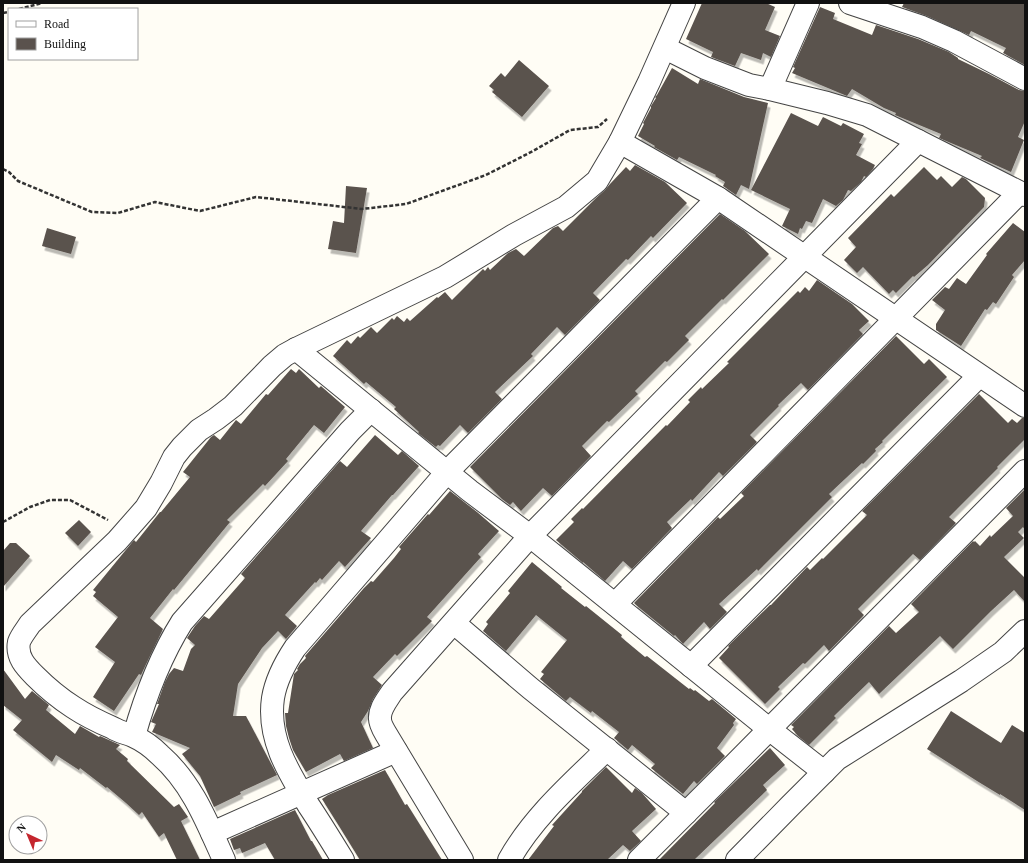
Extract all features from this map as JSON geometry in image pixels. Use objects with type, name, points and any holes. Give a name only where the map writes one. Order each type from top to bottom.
[{"type":"street","points":[[224,860],[196,798],[177,771],[160,754],[134,736],[115,730],[72,707],[40,681],[21,660],[19,651],[20,642],[30,624],[117,541],[146,508],[161,484],[174,457],[182,447],[199,430],[233,406],[272,366],[296,349],[445,276],[514,235],[566,207],[596,181],[620,142],[665,48],[684,3]]},
{"type":"street","points":[[770,89],[808,3]]},
{"type":"street","points":[[850,3],[922,27],[954,41],[1025,79]]},
{"type":"street","points":[[615,604],[895,319],[1022,194],[867,115],[827,103],[749,85],[705,68],[665,48]]},
{"type":"street","points":[[462,860],[381,725],[381,711],[385,702],[392,692],[530,536],[918,141]]},
{"type":"street","points":[[620,142],[718,198],[1025,406]]},
{"type":"street","points":[[343,860],[287,769],[278,747],[272,718],[273,698],[278,680],[285,664],[295,648],[447,472],[718,198]]},
{"type":"street","points":[[296,349],[447,472],[530,536],[824,772]]},
{"type":"street","points":[[691,666],[979,376]]},
{"type":"street","points":[[134,736],[157,669],[172,636],[182,622],[350,431],[371,410]]},
{"type":"street","points":[[639,860],[1025,471]]},
{"type":"street","points":[[454,623],[530,688],[686,813]]},
{"type":"street","points":[[737,860],[837,760],[961,681],[1003,652],[1025,631]]},
{"type":"street","points":[[509,860],[529,831],[554,801],[606,749]]},
{"type":"street","points":[[212,833],[396,751]]},
{"type":"path","points":[[24,8],[42,3]]},
{"type":"path","points":[[3,169],[9,172],[18,181],[92,212],[118,213],[155,202],[200,211],[256,197],[362,209],[406,204],[486,175],[570,130],[598,127],[606,121],[610,115]]},
{"type":"path","points":[[3,522],[30,507],[50,500],[70,500],[126,530]]},
{"type":"building","points":[[702,3],[766,3],[775,7],[765,30],[780,36],[771,57],[763,53],[761,60],[741,53],[735,66],[711,57],[713,52],[686,39]]},
{"type":"building","points":[[904,3],[1025,3],[1025,65],[1003,53],[1006,48],[971,31],[969,35],[927,16],[902,7]]},
{"type":"building","points":[[820,7],[835,13],[833,19],[872,35],[876,25],[918,39],[949,52],[958,59],[1019,90],[1025,91],[1025,121],[1018,137],[1024,140],[1011,172],[980,158],[982,156],[939,138],[941,134],[895,115],[896,113],[884,108],[852,89],[847,96],[792,73],[795,68],[793,67]]},
{"type":"building","points":[[519,60],[549,86],[522,117],[492,92],[494,90],[489,86],[501,73],[505,77]]},
{"type":"building","points":[[672,68],[698,84],[700,79],[744,97],[768,103],[749,189],[741,185],[736,195],[723,186],[725,182],[715,176],[716,175],[679,157],[677,160],[638,136],[656,98],[655,97]]},
{"type":"building","points":[[791,113],[818,126],[823,117],[841,126],[843,123],[864,134],[859,143],[862,144],[856,155],[875,165],[866,177],[864,176],[861,182],[851,191],[848,190],[843,200],[836,206],[823,199],[812,223],[806,221],[802,229],[800,228],[798,234],[782,226],[790,209],[751,190]]},
{"type":"building","points":[[635,165],[665,182],[687,203],[653,238],[651,236],[593,293],[600,300],[565,335],[557,327],[531,354],[533,356],[495,392],[502,399],[468,433],[460,425],[440,446],[438,445],[436,447],[418,433],[419,432],[394,409],[396,407],[366,382],[364,384],[333,356],[347,340],[351,344],[358,336],[360,338],[371,327],[377,333],[392,318],[394,320],[397,316],[404,322],[407,318],[410,321],[437,297],[438,298],[445,292],[452,300],[483,269],[485,271],[488,267],[490,270],[508,253],[516,249],[524,256],[553,228],[558,226],[563,231],[626,167],[630,171]]},
{"type":"building","points":[[924,167],[937,180],[941,176],[952,187],[962,177],[966,179],[985,198],[984,207],[928,265],[914,277],[913,276],[896,293],[893,290],[889,294],[863,267],[857,273],[844,260],[856,247],[848,238],[891,194],[894,197]]},
{"type":"building","points":[[346,186],[367,188],[356,253],[328,249],[333,221],[344,223]]},
{"type":"building","points":[[720,214],[745,231],[769,254],[685,336],[689,340],[667,362],[665,361],[635,391],[638,394],[609,422],[607,421],[582,446],[591,456],[552,496],[543,488],[521,511],[513,502],[510,505],[470,467]]},
{"type":"building","points":[[1013,223],[1025,232],[1025,260],[1012,275],[1014,277],[996,304],[993,302],[987,310],[985,309],[961,346],[936,330],[936,324],[945,310],[932,300],[945,287],[949,289],[957,278],[966,284],[987,255],[986,254]]},
{"type":"building","points":[[47,228],[76,237],[71,254],[42,246]]},
{"type":"building","points":[[817,280],[852,304],[869,321],[859,330],[863,334],[808,390],[801,383],[778,405],[779,406],[750,435],[757,442],[723,476],[719,472],[692,501],[691,499],[667,522],[672,528],[632,569],[623,561],[605,581],[556,540],[574,522],[571,519],[582,508],[583,509],[666,425],[667,426],[690,402],[688,400],[701,387],[702,389],[729,363],[727,362],[798,291],[800,293],[805,287],[809,291]]},
{"type":"building","points":[[896,336],[924,364],[929,359],[947,377],[882,441],[883,442],[875,449],[876,451],[863,464],[862,463],[829,494],[832,497],[758,571],[757,569],[719,604],[727,612],[710,629],[704,622],[683,644],[675,635],[674,636],[634,603],[718,517],[720,519],[744,496],[741,493]]},
{"type":"building","points":[[291,369],[296,373],[299,369],[319,388],[321,386],[345,407],[324,433],[314,425],[286,459],[288,461],[265,486],[263,484],[227,520],[230,522],[150,618],[163,629],[141,675],[139,674],[114,711],[93,697],[115,662],[95,647],[118,617],[93,596],[96,592],[93,590],[134,540],[136,542],[190,477],[183,472],[211,437],[214,435],[220,440],[236,420],[241,424],[266,394],[268,395]]},
{"type":"building","points":[[979,394],[1008,423],[1012,419],[1017,423],[1022,418],[1025,418],[1025,439],[949,517],[956,523],[920,560],[913,554],[858,609],[864,615],[829,651],[824,645],[805,664],[803,663],[778,687],[780,689],[765,704],[719,658],[729,647],[728,646],[771,605],[807,567],[810,570],[822,558],[823,559],[867,515],[862,511]]},
{"type":"building","points":[[375,435],[398,455],[402,451],[419,466],[361,531],[371,538],[345,567],[339,561],[322,580],[320,578],[316,583],[315,582],[285,615],[297,626],[286,639],[278,631],[262,648],[238,684],[233,716],[246,716],[277,775],[240,792],[241,794],[214,807],[200,776],[182,754],[190,748],[152,732],[156,724],[151,722],[159,704],[157,704],[165,682],[174,668],[183,671],[191,649],[195,645],[187,638],[195,626],[204,616],[209,619],[245,578],[241,574],[340,461],[347,467]]},
{"type":"building","points":[[1025,489],[1025,530],[1023,527],[1018,532],[1024,538],[1004,557],[1025,578],[1025,602],[1014,590],[953,649],[940,636],[879,694],[869,682],[834,716],[836,718],[809,745],[798,736],[792,729],[794,727],[791,725],[889,626],[896,633],[919,612],[911,604],[973,541],[980,546],[990,535],[991,537],[1013,516],[1006,508]]},
{"type":"building","points":[[450,491],[499,531],[478,554],[481,557],[427,617],[432,621],[397,656],[395,654],[373,677],[382,685],[361,722],[373,748],[344,761],[340,754],[306,772],[293,750],[286,726],[285,713],[288,713],[294,674],[306,658],[305,656],[364,588],[371,581],[373,582],[401,549],[399,547]]},
{"type":"building","points":[[79,520],[91,532],[78,546],[65,533]]},
{"type":"building","points":[[10,543],[16,543],[30,556],[3,587],[3,551]]},
{"type":"building","points":[[532,562],[562,587],[561,588],[622,635],[621,637],[645,657],[647,656],[689,689],[695,690],[709,701],[712,699],[736,719],[733,723],[734,725],[717,748],[725,756],[697,784],[694,781],[683,794],[651,768],[655,764],[632,745],[628,750],[614,738],[619,732],[592,711],[591,713],[570,697],[566,701],[540,679],[544,674],[541,672],[567,640],[536,615],[506,651],[483,631],[488,624],[486,622],[510,593],[508,591]]},
{"type":"building","points":[[3,669],[25,699],[32,691],[49,705],[46,710],[75,734],[80,726],[99,737],[100,736],[120,745],[116,749],[128,759],[127,761],[174,807],[179,804],[188,817],[181,821],[200,860],[177,860],[164,833],[159,837],[142,812],[139,815],[107,787],[106,788],[80,768],[79,770],[56,755],[52,762],[13,730],[22,720],[3,705]]},
{"type":"building","points":[[951,711],[1001,743],[1012,725],[1025,733],[1025,810],[927,749]]},
{"type":"building","points":[[770,748],[785,765],[763,785],[767,790],[694,860],[659,860],[715,803],[714,802]]},
{"type":"building","points":[[606,767],[632,793],[635,788],[642,793],[656,809],[632,831],[641,841],[630,851],[623,845],[607,860],[528,860],[554,826],[552,825],[582,791]]},
{"type":"building","points":[[385,770],[405,805],[407,804],[442,860],[360,860],[322,799]]},
{"type":"building","points":[[295,810],[323,860],[275,860],[265,843],[242,853],[240,848],[234,850],[230,839]]}]
